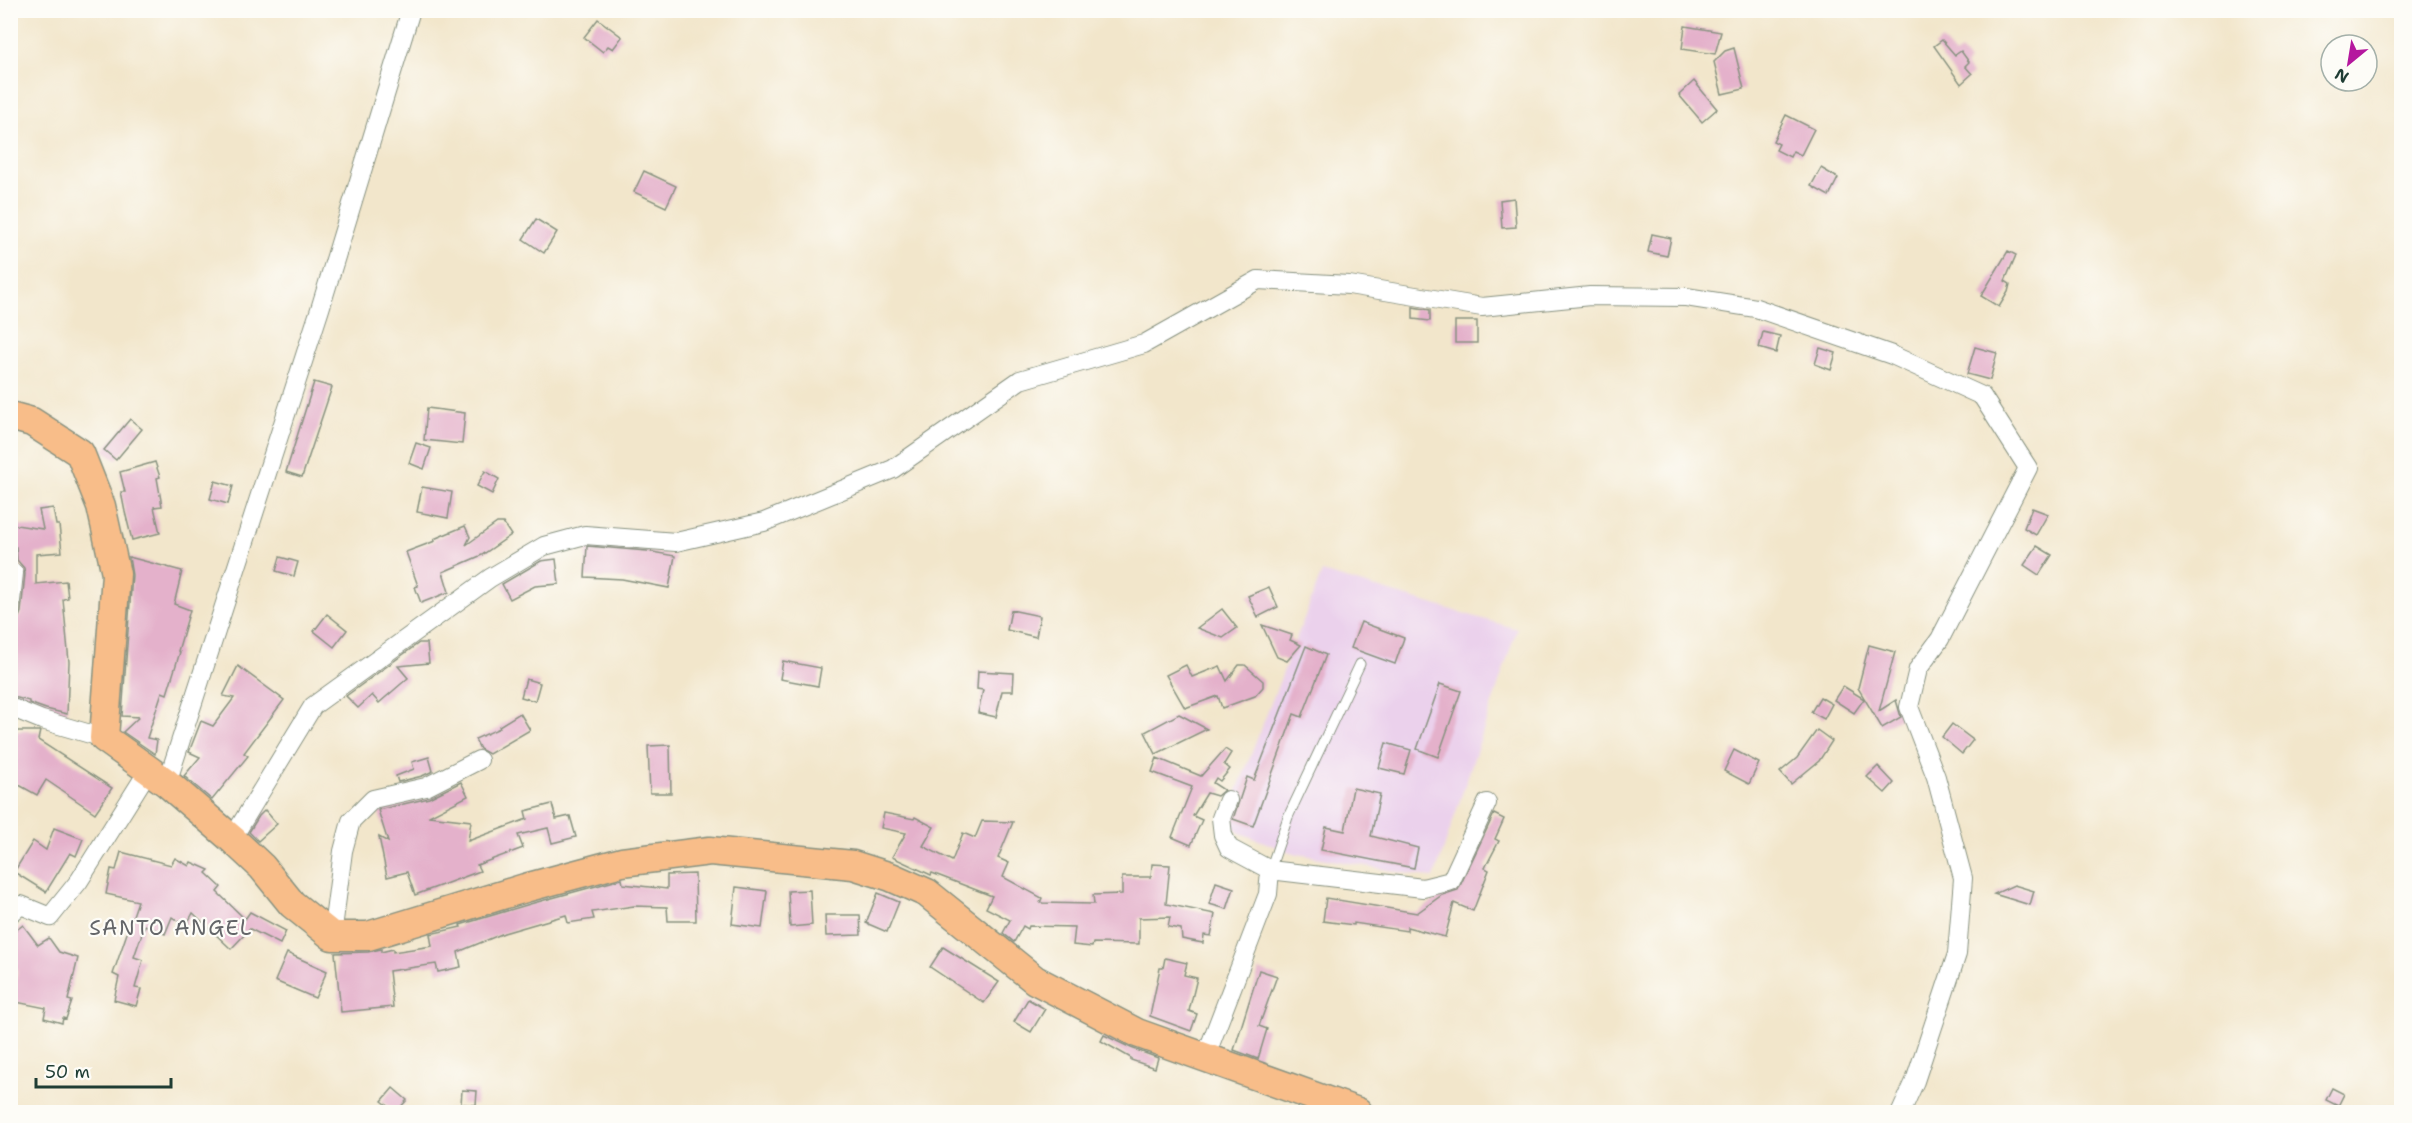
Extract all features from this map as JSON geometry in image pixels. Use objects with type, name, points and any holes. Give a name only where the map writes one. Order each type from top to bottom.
[{"type":"main road","points":[[10,416],[32,422],[80,453],[101,507],[116,574],[104,738],[158,777],[232,839],[262,867],[292,904],[332,936],[368,936],[525,888],[622,862],[710,851],[853,865],[891,877],[927,893],[1035,980],[1137,1033],[1358,1113]]},
{"type":"street","points":[[10,914],[21,905],[50,917],[158,777],[316,320],[411,10]]},
{"type":"street","points":[[232,839],[313,706],[490,578],[544,546],[585,535],[676,542],[764,522],[893,469],[1020,380],[1144,344],[1258,280],[1349,285],[1482,307],[1590,296],[1686,297],[1756,308],[1892,355],[1983,396],[2028,468],[1940,639],[1918,669],[1909,707],[1936,777],[1963,878],[1957,954],[1915,1081],[1901,1113]]},
{"type":"street","points":[[10,573],[14,573],[10,610]]},
{"type":"street","points":[[10,707],[42,720],[104,738]]},
{"type":"street","points":[[332,936],[343,850],[351,821],[373,798],[426,787],[479,760]]},
{"type":"street","points":[[1228,800],[1221,818],[1223,835],[1229,848],[1270,870],[1423,888],[1452,881],[1487,803]]},
{"type":"street","points":[[1205,1058],[1268,894],[1270,870]]},
{"type":"lane","points":[[1270,870],[1288,817],[1360,664]]},
{"type":"shaded area","points":[[1322,572],[1517,629],[1434,878],[1292,853],[1238,832],[1226,819]]},
{"type":"building","points":[[598,19],[622,37],[613,49],[608,46],[603,52],[584,37]]},
{"type":"building","points":[[1685,26],[1721,32],[1715,54],[1682,49]]},
{"type":"building","points":[[1942,40],[1955,55],[1961,51],[1969,62],[1965,66],[1972,74],[1961,84],[1934,46]]},
{"type":"building","points":[[1734,48],[1744,89],[1722,94],[1714,62],[1725,51]]},
{"type":"building","points":[[1694,81],[1717,109],[1702,122],[1679,95]]},
{"type":"building","points":[[1786,115],[1814,129],[1801,155],[1793,151],[1790,157],[1776,150],[1779,144],[1773,141]]},
{"type":"building","points":[[1821,168],[1838,178],[1829,196],[1811,186]]},
{"type":"building","points":[[644,171],[676,186],[666,207],[634,192]]},
{"type":"building","points":[[1514,198],[1516,227],[1502,228],[1500,200]]},
{"type":"building","points":[[536,219],[557,232],[544,253],[523,239]]},
{"type":"building","points":[[1652,234],[1671,238],[1667,256],[1648,252]]},
{"type":"building","points":[[2008,251],[2016,255],[2005,281],[2010,284],[2008,292],[1999,307],[1981,296]]},
{"type":"building","points":[[1413,307],[1430,310],[1430,321],[1413,319]]},
{"type":"building","points":[[1455,321],[1477,321],[1477,343],[1455,343]]},
{"type":"building","points":[[1763,332],[1780,336],[1776,353],[1759,348]]},
{"type":"building","points":[[1975,347],[1997,353],[1990,380],[1967,374]]},
{"type":"building","points":[[1820,348],[1836,353],[1831,370],[1815,364]]},
{"type":"building","points":[[314,382],[332,387],[302,477],[286,472]]},
{"type":"building","points":[[427,408],[465,413],[462,444],[424,440]]},
{"type":"building","points":[[130,419],[142,429],[116,460],[104,450]]},
{"type":"building","points":[[416,443],[431,448],[424,469],[409,463]]},
{"type":"building","points":[[155,462],[160,477],[157,478],[162,506],[154,507],[160,533],[132,540],[121,492],[125,492],[120,472]]},
{"type":"building","points":[[485,471],[499,479],[492,494],[477,486]]},
{"type":"building","points":[[215,481],[233,486],[228,504],[210,499]]},
{"type":"building","points":[[422,487],[452,492],[448,518],[417,512]]},
{"type":"building","points":[[53,508],[56,525],[59,525],[62,552],[36,554],[36,584],[66,581],[68,598],[63,599],[69,662],[67,714],[10,696],[11,621],[19,617],[21,612],[25,574],[24,568],[17,560],[16,547],[10,547],[10,524],[43,529],[39,510]]},
{"type":"building","points":[[2032,508],[2048,514],[2036,535],[2024,528]]},
{"type":"building","points":[[497,523],[503,523],[511,535],[482,555],[443,572],[449,592],[421,603],[415,587],[418,586],[406,552],[465,526],[470,537],[466,545]]},
{"type":"building","points":[[587,546],[647,551],[675,556],[669,588],[622,579],[585,577]]},
{"type":"building","points":[[2037,546],[2052,555],[2039,575],[2024,565]]},
{"type":"building","points":[[129,557],[182,571],[174,604],[190,610],[167,694],[162,692],[147,738],[157,740],[155,754],[123,732],[139,717],[122,716],[132,575]]},
{"type":"building","points":[[280,557],[298,562],[294,576],[276,571]]},
{"type":"building","points":[[556,559],[559,584],[535,586],[510,599],[502,584],[541,561]]},
{"type":"building","points":[[1269,587],[1278,607],[1258,617],[1248,596]]},
{"type":"building","points":[[1222,609],[1237,628],[1223,638],[1197,628]]},
{"type":"building","points":[[1011,610],[1040,616],[1036,637],[1007,630]]},
{"type":"building","points":[[327,614],[347,630],[334,647],[314,631]]},
{"type":"building","points":[[1361,622],[1404,638],[1395,664],[1351,648]]},
{"type":"building","points":[[1262,625],[1292,635],[1290,640],[1301,645],[1287,661],[1277,657]]},
{"type":"building","points":[[419,643],[427,643],[429,663],[398,666],[408,678],[379,703],[372,695],[358,708],[346,696]]},
{"type":"building","points":[[1869,645],[1895,652],[1879,711],[1896,700],[1901,717],[1882,728],[1858,688]]},
{"type":"building","points":[[1306,646],[1326,655],[1302,717],[1294,714],[1253,826],[1233,819],[1247,777],[1254,780]]},
{"type":"building","points":[[783,661],[821,668],[818,686],[780,679]]},
{"type":"building","points":[[1186,665],[1192,677],[1220,666],[1227,681],[1239,665],[1245,665],[1263,681],[1263,687],[1255,696],[1222,708],[1218,696],[1185,708],[1166,675]]},
{"type":"building","points":[[238,666],[284,700],[244,753],[248,756],[212,800],[184,776],[200,757],[189,752],[201,721],[213,726],[234,698],[223,696]]},
{"type":"building","points":[[978,671],[1014,673],[1013,691],[1002,691],[996,717],[978,713],[983,690],[977,689]]},
{"type":"building","points":[[526,679],[540,683],[535,701],[521,697]]},
{"type":"building","points":[[1440,684],[1461,691],[1438,757],[1417,749]]},
{"type":"building","points":[[1843,686],[1864,699],[1854,713],[1834,700]]},
{"type":"building","points":[[1820,697],[1832,704],[1824,719],[1811,712]]},
{"type":"building","points":[[520,713],[530,730],[489,754],[480,749],[475,739],[500,728],[499,726]]},
{"type":"building","points":[[1179,714],[1207,729],[1156,754],[1145,732]]},
{"type":"building","points":[[1952,724],[1973,740],[1962,754],[1942,737]]},
{"type":"building","points":[[1817,730],[1832,741],[1819,761],[1791,784],[1780,772],[1797,758]]},
{"type":"building","points":[[10,731],[40,731],[38,740],[112,788],[95,813],[46,780],[37,795],[10,780]]},
{"type":"building","points":[[1386,743],[1411,750],[1404,774],[1379,768]]},
{"type":"building","points":[[670,745],[671,793],[650,793],[648,746]]},
{"type":"building","points":[[1225,749],[1231,753],[1224,764],[1230,769],[1220,781],[1216,778],[1213,783],[1224,790],[1217,796],[1207,793],[1193,816],[1202,820],[1191,845],[1172,837],[1192,787],[1152,772],[1157,758],[1201,776]]},
{"type":"building","points":[[1734,750],[1759,763],[1749,784],[1724,771]]},
{"type":"building","points":[[429,757],[433,771],[398,782],[396,776],[414,769],[412,762]]},
{"type":"building","points":[[1878,766],[1894,783],[1885,793],[1867,777]]},
{"type":"building","points":[[461,782],[468,796],[429,816],[471,821],[468,841],[527,819],[525,811],[552,804],[556,819],[570,816],[576,837],[552,843],[548,828],[518,835],[523,848],[477,865],[480,871],[415,895],[407,872],[387,877],[379,837],[388,842],[378,810],[429,798]]},
{"type":"building","points":[[1353,788],[1380,794],[1371,836],[1418,848],[1414,868],[1321,850],[1326,827],[1345,831]]},
{"type":"building","points":[[265,810],[277,824],[258,841],[249,832]]},
{"type":"building","points":[[884,813],[914,819],[915,817],[934,827],[923,846],[952,861],[963,833],[975,838],[982,821],[1013,822],[998,858],[1009,863],[1003,877],[1042,898],[1040,903],[1094,904],[1093,895],[1122,894],[1122,877],[1151,877],[1152,864],[1170,865],[1166,904],[1215,914],[1211,936],[1204,935],[1203,943],[1182,939],[1181,929],[1168,927],[1170,917],[1139,918],[1139,944],[1093,943],[1092,947],[1073,945],[1075,927],[1029,926],[1028,929],[1023,926],[1014,942],[1003,933],[1010,920],[986,908],[992,896],[932,873],[931,875],[892,857],[906,833],[881,828]]},
{"type":"building","points":[[1494,814],[1504,819],[1495,839],[1499,841],[1485,868],[1489,870],[1473,911],[1454,903],[1445,937],[1407,927],[1407,931],[1323,921],[1326,898],[1417,913],[1442,895],[1458,890]]},
{"type":"building","points":[[54,828],[83,839],[76,856],[70,853],[46,892],[14,872],[33,841],[46,850]]},
{"type":"building","points":[[121,852],[171,865],[175,858],[189,866],[191,862],[209,870],[206,873],[221,887],[217,892],[245,919],[250,912],[286,931],[280,944],[250,929],[231,949],[193,913],[186,926],[172,917],[165,934],[145,925],[134,957],[143,960],[135,988],[141,989],[136,1006],[114,1000],[119,977],[113,974],[138,901],[106,894],[111,869],[116,870]]},
{"type":"building","points":[[695,874],[696,921],[668,921],[667,907],[634,906],[592,912],[594,919],[568,923],[566,915],[504,933],[458,952],[461,967],[438,972],[436,964],[389,971],[393,1007],[341,1012],[335,953],[368,952],[381,949],[381,952],[393,949],[393,952],[432,946],[430,934],[461,927],[460,925],[530,904],[622,879],[623,884],[667,889],[667,875]]},
{"type":"building","points":[[1216,882],[1234,888],[1227,909],[1209,904]]},
{"type":"building","points":[[2014,885],[2034,891],[2030,905],[1994,894]]},
{"type":"building","points":[[736,887],[767,891],[762,928],[732,924]]},
{"type":"building","points":[[810,890],[812,925],[790,927],[788,891]]},
{"type":"building","points":[[878,893],[899,902],[887,932],[866,923]]},
{"type":"building","points":[[825,915],[860,915],[861,935],[826,936]]},
{"type":"building","points":[[23,925],[38,945],[49,938],[59,952],[78,958],[68,1000],[72,1001],[66,1019],[63,1018],[62,1023],[44,1018],[46,1008],[11,1001],[18,968],[10,974],[10,935]]},
{"type":"building","points":[[943,947],[999,982],[984,1003],[930,967]]},
{"type":"building","points":[[287,953],[327,971],[315,998],[275,981]]},
{"type":"building","points":[[1165,958],[1187,963],[1184,975],[1197,978],[1189,1011],[1197,1014],[1191,1031],[1150,1016],[1160,968],[1163,968]]},
{"type":"building","points":[[1259,970],[1277,976],[1259,1026],[1267,1029],[1258,1059],[1234,1050]]},
{"type":"building","points":[[1028,999],[1045,1009],[1031,1032],[1014,1022]]},
{"type":"building","points":[[1104,1035],[1158,1058],[1155,1068],[1131,1060],[1101,1041]]},
{"type":"building","points":[[393,1088],[407,1100],[396,1112],[382,1101]]},
{"type":"building","points":[[2332,1088],[2344,1094],[2338,1106],[2326,1100]]},
{"type":"building","points":[[462,1090],[477,1091],[476,1105],[461,1104]]},
{"type":"district","name":"SANTO ANGEL","points":[[171,928]]}]
